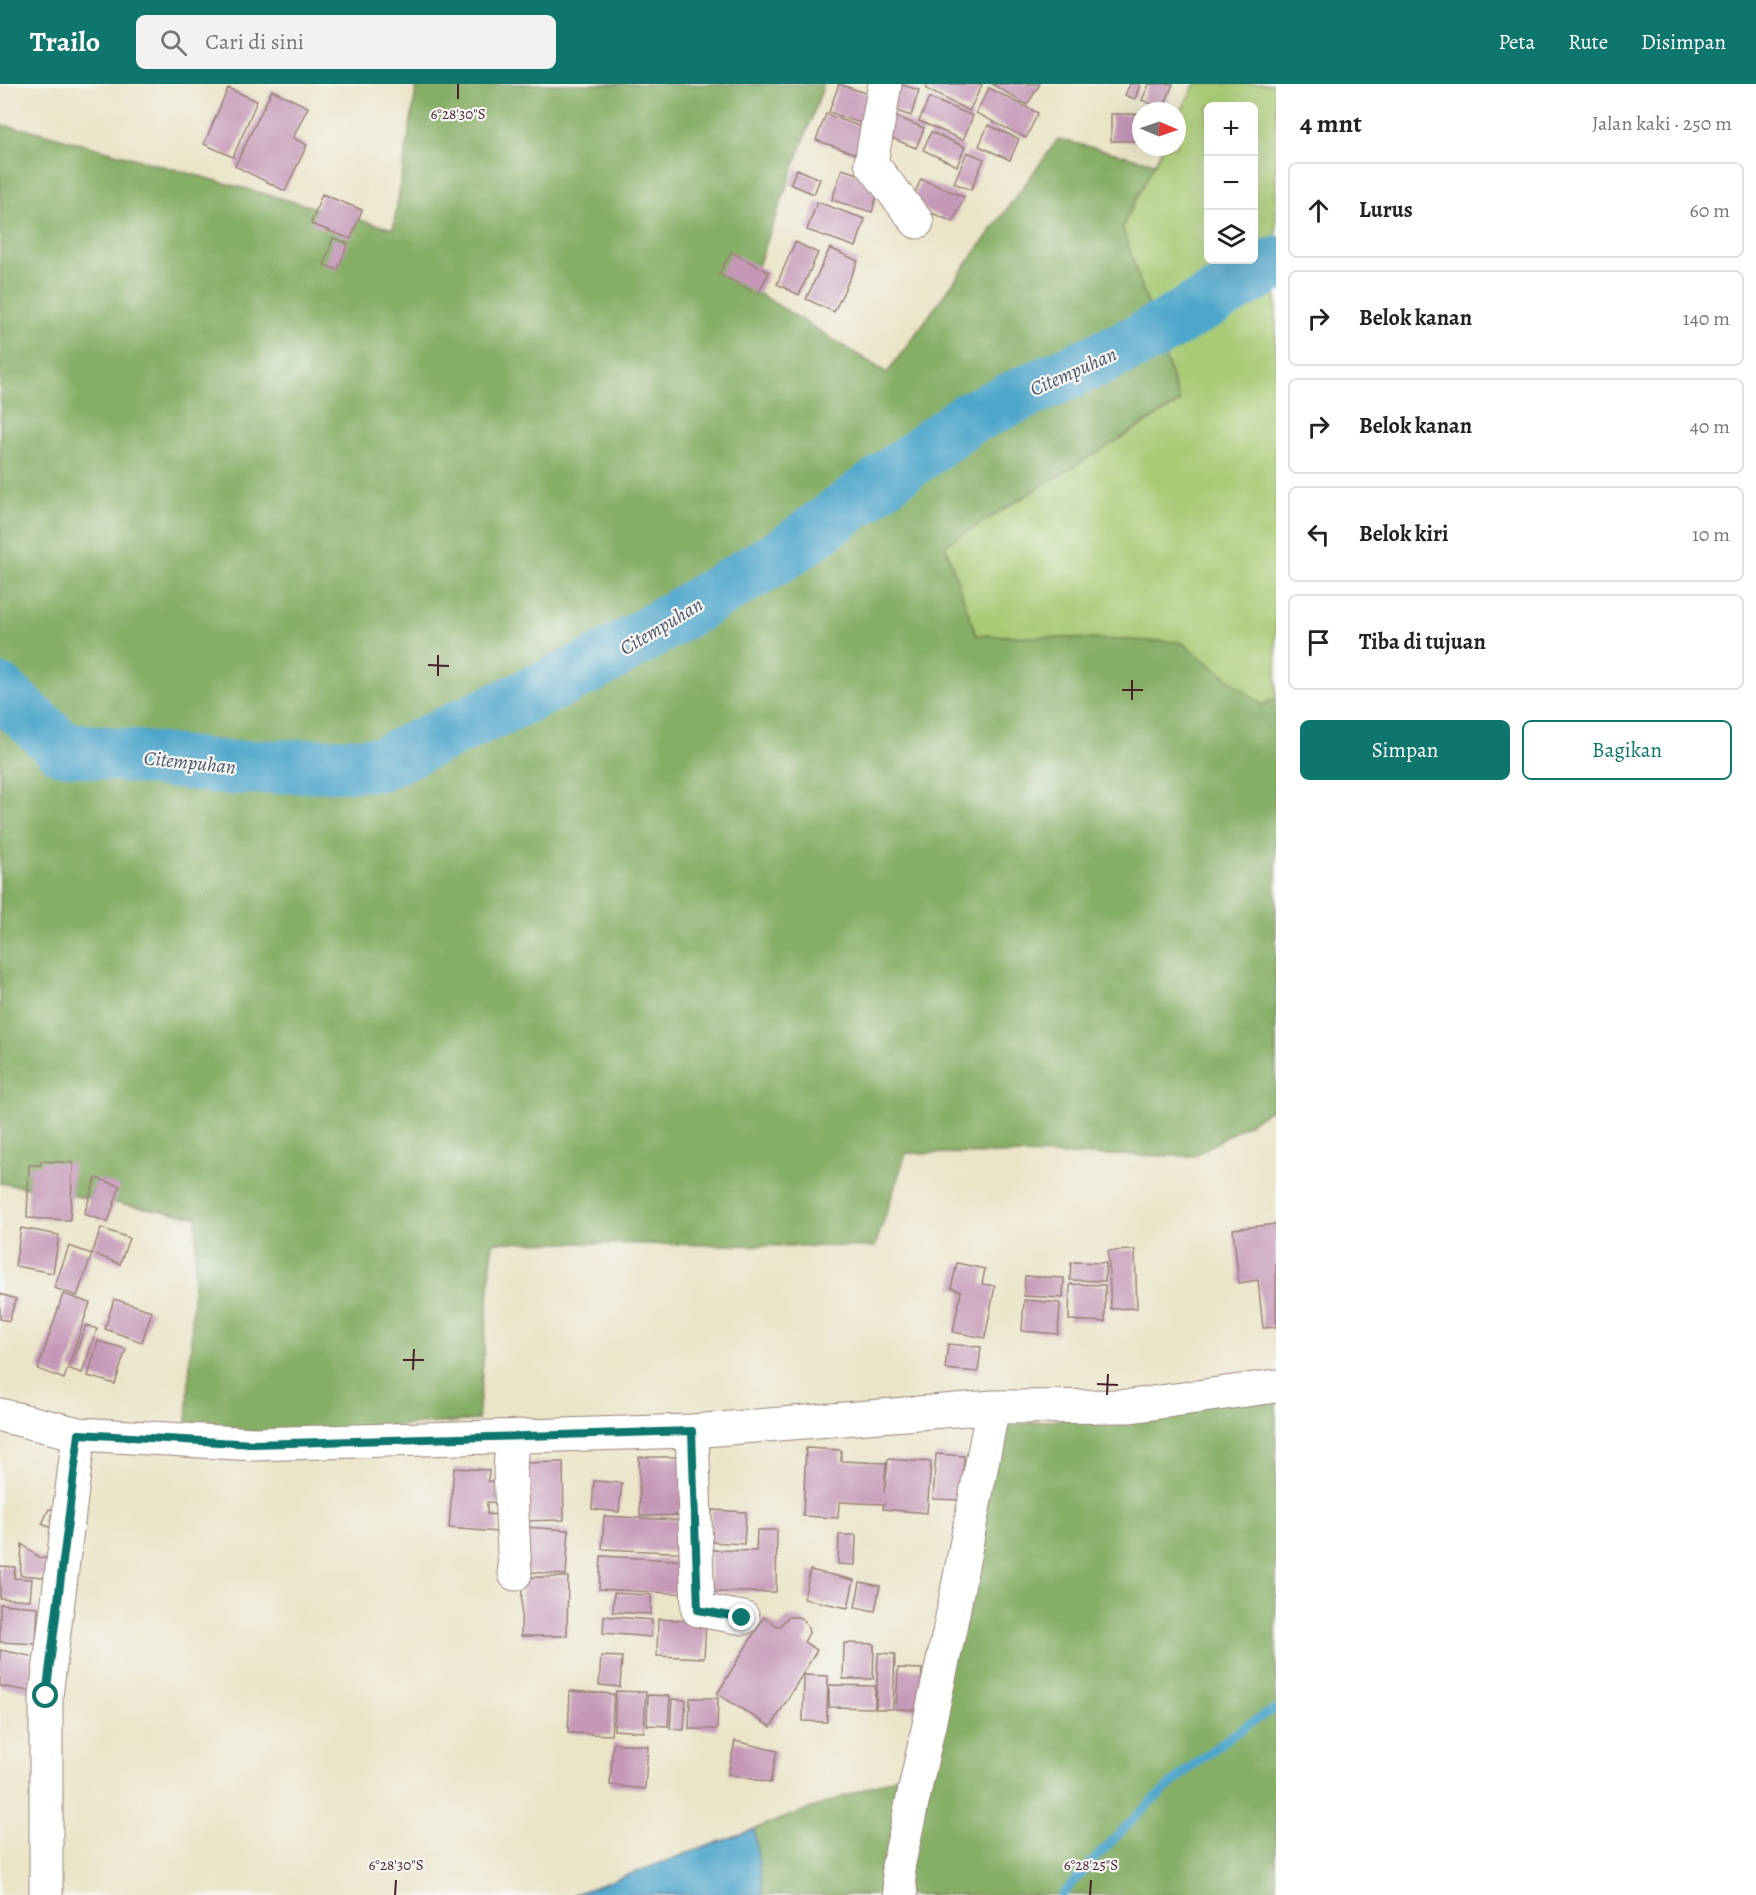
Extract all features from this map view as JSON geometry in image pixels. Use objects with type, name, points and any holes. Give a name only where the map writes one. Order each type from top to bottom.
[{"type":"street","points":[[885,84],[871,163],[917,222]]},
{"type":"street","points":[[0,1415],[79,1434],[254,1444],[692,1431],[993,1407],[1131,1406],[1276,1386]]},
{"type":"street","points":[[901,1895],[898,1868],[949,1633],[993,1407]]},
{"type":"street","points":[[692,1431],[698,1610],[742,1618]]},
{"type":"street","points":[[46,1895],[46,1696],[79,1434]]},
{"type":"street","points":[[512,1438],[510,1472],[515,1574]]},
{"type":"green space","points":[[417,84],[824,84],[750,288],[887,373],[1058,139],[1155,163],[1122,227],[1180,402],[945,545],[976,635],[1181,642],[1262,705],[1276,699],[1276,1107],[1194,1156],[906,1153],[875,1247],[493,1242],[478,1420],[186,1441],[197,1217],[0,1183],[0,125],[31,130],[393,229]]},
{"type":"green space","points":[[1195,84],[1276,84],[1276,699],[1262,705],[1181,642],[975,635],[945,544],[1180,402],[1122,227],[1158,156],[1186,156],[1186,102]]},
{"type":"green space","points":[[1276,1393],[1276,1895],[763,1895],[754,1829],[900,1776],[1005,1426]]},
{"type":"water","points":[[754,1829],[763,1895],[572,1895]]},
{"type":"building","points":[[839,84],[877,97],[866,125],[829,112]]},
{"type":"building","points":[[899,84],[919,90],[911,116],[891,109]]},
{"type":"building","points":[[928,84],[982,85],[969,111],[926,89]]},
{"type":"building","points":[[992,84],[1040,84],[1027,105]]},
{"type":"building","points":[[1130,84],[1140,84],[1135,99],[1125,95]]},
{"type":"building","points":[[1149,84],[1173,84],[1166,102],[1142,100]]},
{"type":"building","points":[[228,88],[257,101],[233,157],[204,144]]},
{"type":"building","points":[[989,88],[1038,113],[1026,138],[976,113]]},
{"type":"building","points":[[272,90],[308,107],[293,138],[307,145],[285,191],[235,166]]},
{"type":"building","points":[[929,98],[973,116],[963,140],[919,121]]},
{"type":"building","points":[[888,113],[924,128],[916,148],[879,133]]},
{"type":"building","points":[[826,114],[873,131],[864,157],[816,140]]},
{"type":"building","points":[[1111,114],[1132,114],[1132,141],[1111,141]]},
{"type":"building","points":[[988,125],[1019,139],[1010,160],[979,146]]},
{"type":"building","points":[[931,132],[965,147],[957,166],[923,150]]},
{"type":"building","points":[[967,152],[984,159],[971,190],[954,183]]},
{"type":"building","points":[[797,169],[820,179],[814,194],[790,184]]},
{"type":"building","points":[[842,169],[881,181],[872,212],[832,200]]},
{"type":"building","points":[[921,179],[964,197],[953,222],[910,204]]},
{"type":"building","points":[[322,194],[362,210],[351,239],[311,224]]},
{"type":"building","points":[[817,202],[865,219],[856,247],[807,230]]},
{"type":"building","points":[[333,238],[348,243],[338,270],[324,265]]},
{"type":"building","points":[[795,242],[818,253],[799,295],[777,284]]},
{"type":"building","points":[[830,248],[858,261],[834,312],[806,299]]},
{"type":"building","points":[[731,252],[769,272],[758,294],[719,274]]},
{"type":"building","points":[[41,1161],[73,1163],[70,1220],[27,1218],[29,1165],[41,1165]]},
{"type":"building","points":[[96,1178],[120,1186],[108,1222],[84,1214]]},
{"type":"building","points":[[1276,1224],[1276,1327],[1263,1328],[1258,1280],[1239,1283],[1233,1229]]},
{"type":"building","points":[[21,1228],[59,1235],[53,1273],[15,1266]]},
{"type":"building","points":[[101,1228],[129,1238],[120,1264],[92,1253]]},
{"type":"building","points":[[69,1246],[92,1254],[77,1296],[54,1288]]},
{"type":"building","points":[[1135,1250],[1137,1308],[1111,1309],[1108,1251]]},
{"type":"building","points":[[1071,1262],[1106,1263],[1105,1281],[1070,1280]]},
{"type":"building","points":[[957,1263],[985,1269],[982,1284],[995,1286],[985,1338],[953,1332],[961,1291],[951,1288]]},
{"type":"building","points":[[1025,1276],[1064,1278],[1063,1298],[1024,1296]]},
{"type":"building","points":[[1070,1284],[1105,1285],[1105,1322],[1069,1320]]},
{"type":"building","points":[[0,1294],[16,1299],[9,1321],[0,1319]]},
{"type":"building","points":[[63,1294],[90,1303],[64,1379],[38,1369]]},
{"type":"building","points":[[114,1299],[152,1311],[142,1342],[105,1329]]},
{"type":"building","points":[[1024,1300],[1060,1303],[1058,1334],[1022,1331]]},
{"type":"building","points":[[86,1325],[97,1329],[82,1373],[70,1369]]},
{"type":"building","points":[[98,1341],[126,1349],[115,1384],[88,1376]]},
{"type":"building","points":[[948,1344],[981,1347],[978,1372],[945,1369]]},
{"type":"building","points":[[806,1448],[841,1450],[841,1461],[886,1463],[884,1493],[888,1459],[931,1462],[927,1513],[883,1509],[884,1504],[839,1502],[838,1518],[803,1516]]},
{"type":"building","points":[[936,1454],[964,1456],[962,1500],[933,1499]]},
{"type":"building","points":[[639,1457],[687,1457],[688,1515],[640,1516]]},
{"type":"building","points":[[563,1462],[564,1520],[520,1521],[519,1463]]},
{"type":"building","points":[[454,1468],[489,1470],[488,1481],[501,1482],[499,1503],[487,1502],[487,1514],[498,1515],[497,1532],[449,1528]]},
{"type":"building","points":[[594,1481],[622,1483],[619,1512],[592,1509]]},
{"type":"building","points":[[49,1509],[62,1510],[60,1532],[42,1524]]},
{"type":"building","points":[[712,1510],[746,1512],[744,1544],[710,1542]]},
{"type":"building","points":[[604,1516],[693,1521],[692,1553],[602,1549]]},
{"type":"building","points":[[523,1527],[569,1530],[566,1575],[520,1571]]},
{"type":"building","points":[[757,1530],[777,1530],[776,1592],[710,1592],[710,1550],[756,1551]]},
{"type":"building","points":[[839,1535],[856,1535],[855,1565],[838,1564]]},
{"type":"building","points":[[22,1544],[40,1558],[57,1559],[56,1578],[20,1575]]},
{"type":"building","points":[[601,1556],[690,1561],[688,1594],[599,1589]]},
{"type":"building","points":[[0,1566],[15,1567],[14,1578],[32,1579],[30,1600],[0,1598]]},
{"type":"building","points":[[810,1570],[854,1580],[848,1608],[804,1599]]},
{"type":"building","points":[[522,1577],[568,1577],[567,1636],[521,1636]]},
{"type":"building","points":[[860,1582],[880,1586],[875,1611],[855,1607]]},
{"type":"building","points":[[614,1593],[651,1595],[651,1614],[613,1612]]},
{"type":"building","points":[[0,1604],[38,1607],[36,1644],[0,1642]]},
{"type":"building","points":[[604,1616],[652,1620],[651,1637],[603,1633]]},
{"type":"building","points":[[764,1617],[779,1627],[788,1617],[803,1619],[809,1633],[804,1642],[817,1650],[771,1727],[717,1694]]},
{"type":"building","points":[[658,1619],[706,1622],[704,1658],[657,1656]]},
{"type":"building","points":[[844,1643],[874,1644],[873,1679],[843,1679]]},
{"type":"building","points":[[0,1650],[40,1658],[34,1692],[0,1686]]},
{"type":"building","points":[[878,1653],[895,1654],[893,1709],[876,1709]]},
{"type":"building","points":[[601,1656],[622,1657],[620,1687],[599,1685]]},
{"type":"building","points":[[898,1668],[922,1669],[919,1710],[896,1709]]},
{"type":"building","points":[[804,1675],[828,1676],[827,1722],[803,1721]]},
{"type":"building","points":[[829,1685],[875,1686],[875,1708],[829,1707]]},
{"type":"building","points":[[570,1691],[614,1694],[611,1735],[568,1733]]},
{"type":"building","points":[[616,1691],[646,1692],[644,1732],[614,1730]]},
{"type":"building","points":[[648,1695],[670,1696],[668,1726],[647,1725]]},
{"type":"building","points":[[690,1698],[718,1698],[717,1729],[689,1729]]},
{"type":"building","points":[[672,1699],[686,1700],[684,1730],[670,1729]]},
{"type":"building","points":[[735,1741],[777,1751],[770,1783],[728,1774]]},
{"type":"building","points":[[613,1743],[648,1746],[645,1789],[610,1785]]},
{"type":"waterway","name":"Citempuhan","points":[[0,691],[62,748],[228,768],[380,764],[594,665],[791,549],[967,419],[1145,338],[1276,263]]},
{"type":"waterway","points":[[1062,1895],[1118,1834],[1158,1796],[1235,1733],[1276,1709]]},
{"type":"route","points":[[46,1696],[79,1434],[254,1444],[692,1431],[698,1610],[742,1618]]}]
